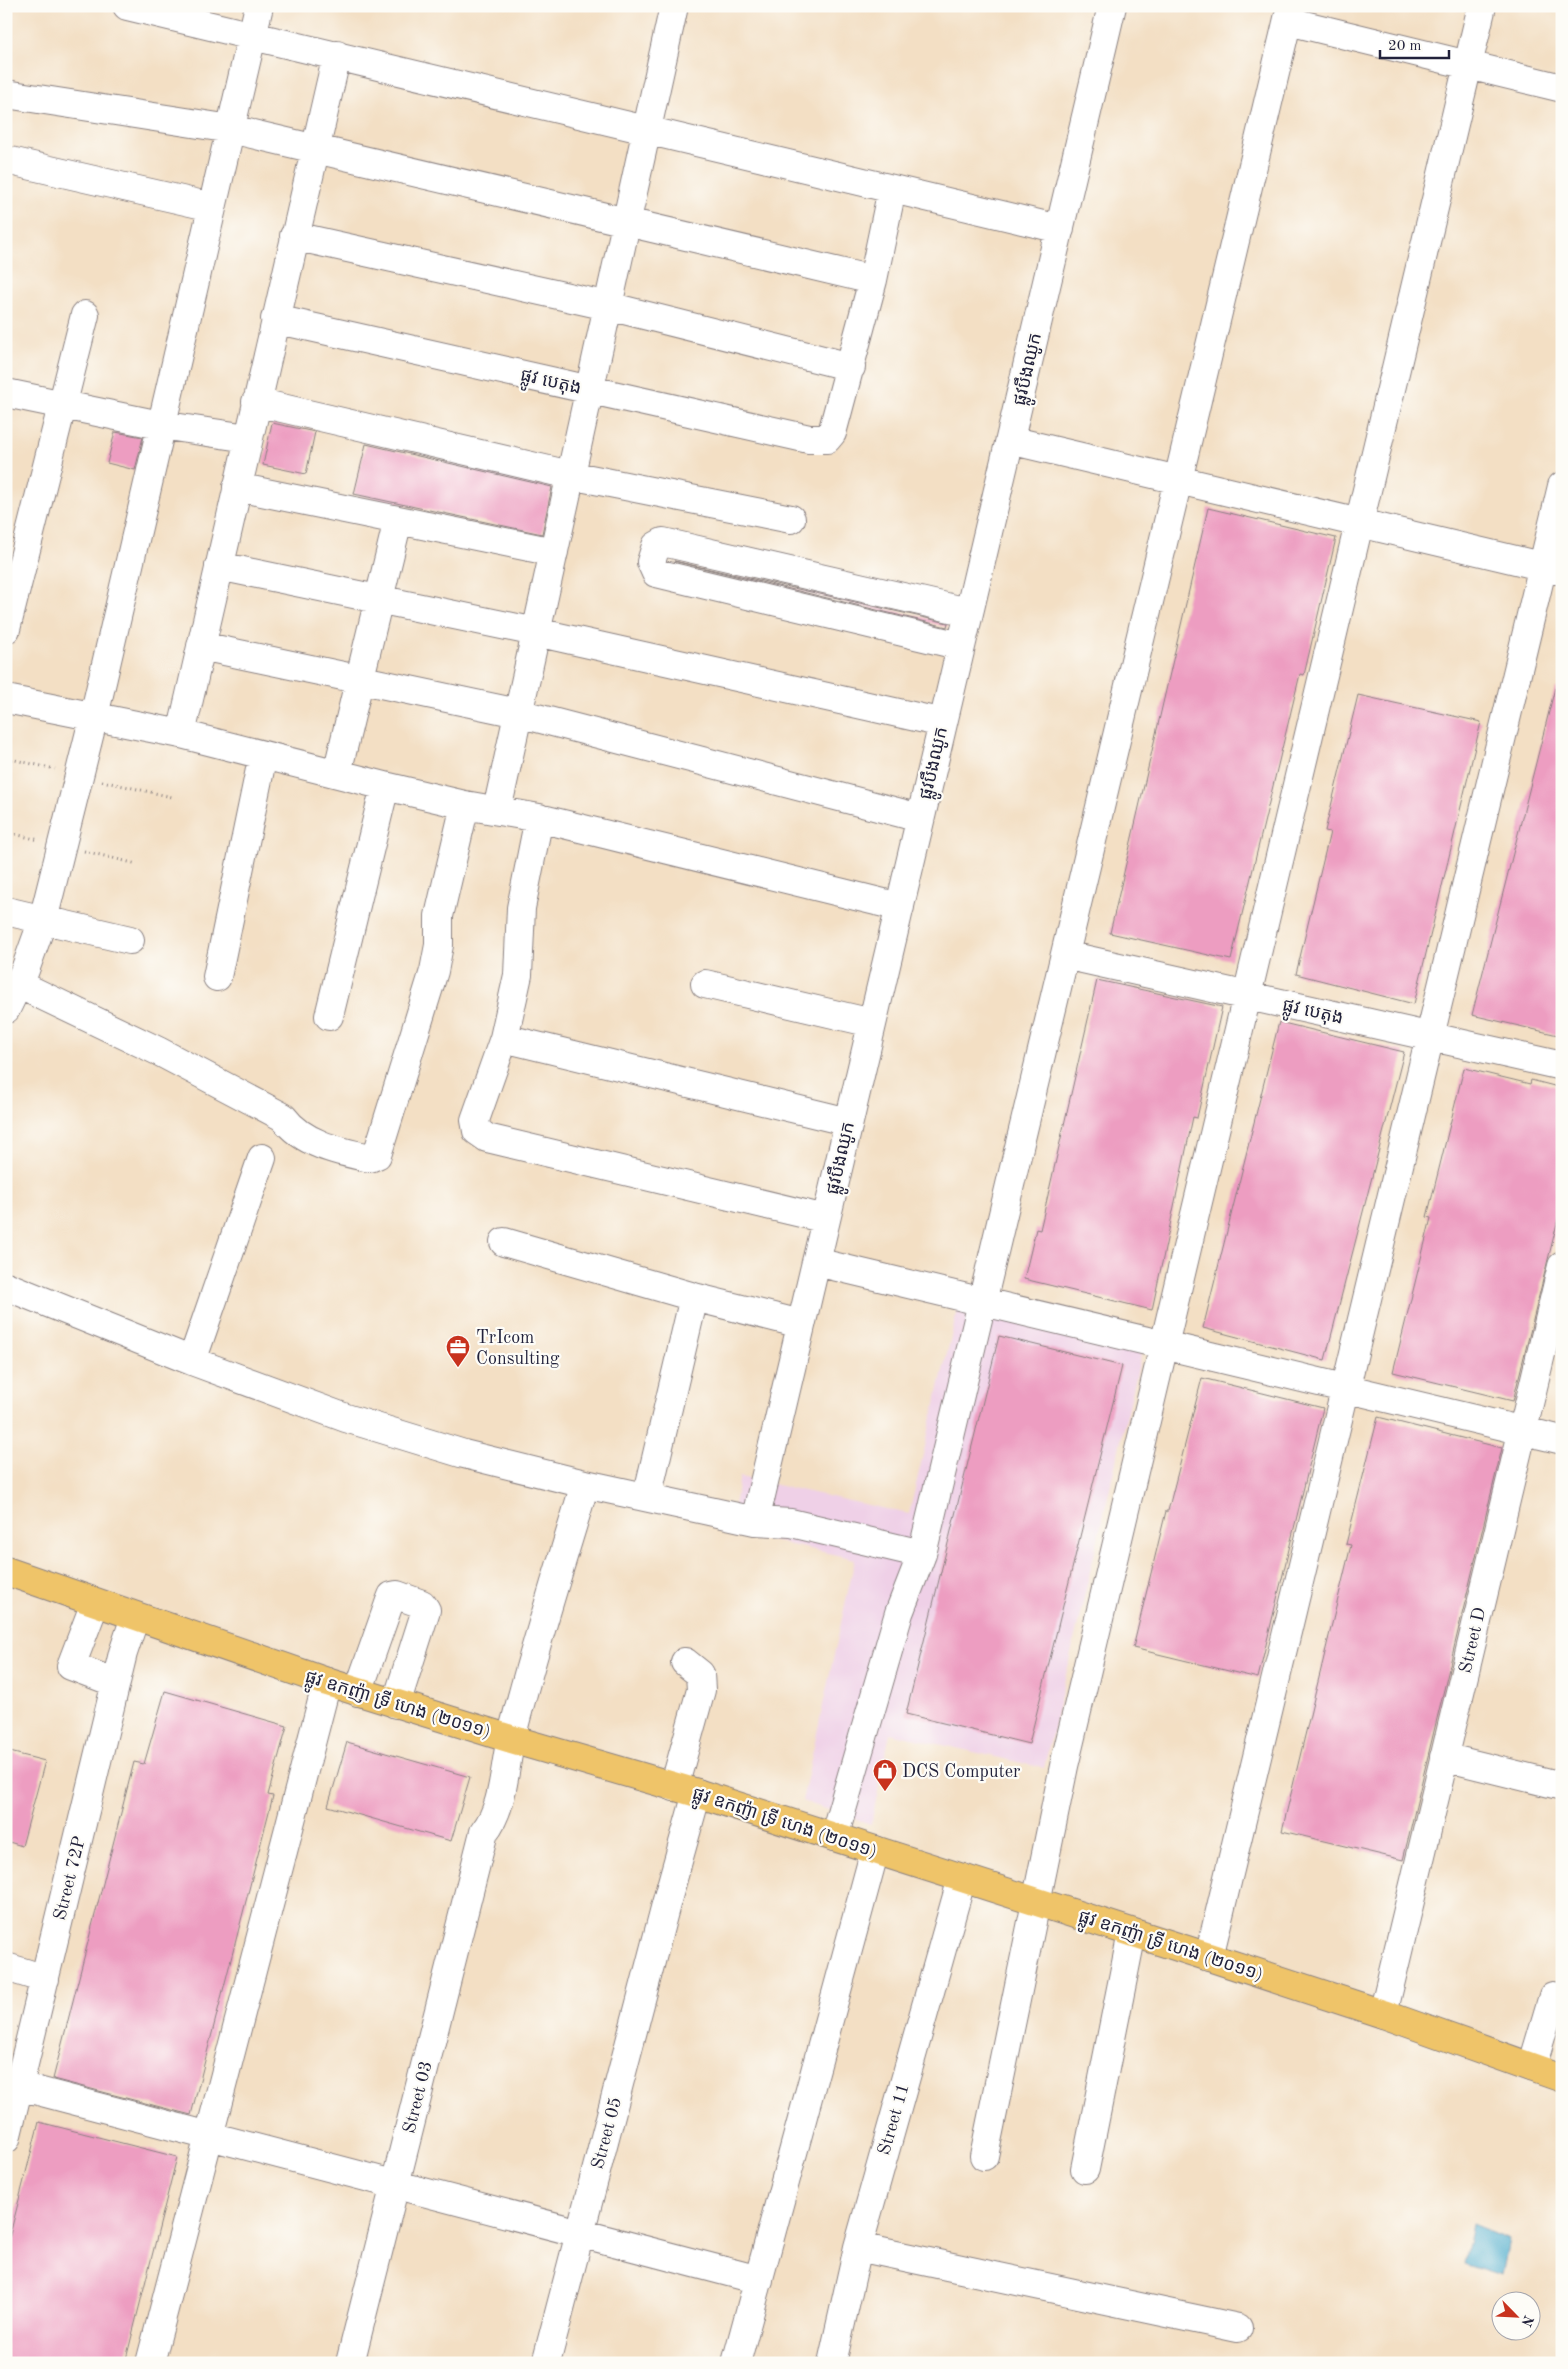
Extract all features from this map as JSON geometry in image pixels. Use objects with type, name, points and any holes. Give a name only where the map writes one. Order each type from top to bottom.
[{"type":"main road","name":"ផ្លូវ ឧកញ៉ា ទ្រី ហេង (២០១១)","points":[[6,1571],[327,1682],[511,1739],[686,1790],[1209,1957],[1383,2014],[1562,2078]]},
{"type":"street","points":[[127,6],[252,34],[1060,229]]},
{"type":"street","points":[[259,6],[160,425],[94,716],[43,920],[10,998],[158,1051],[283,1117],[293,1130],[316,1143],[370,1158],[377,1155],[423,1012],[439,945],[439,916],[465,805]]},
{"type":"street","points":[[496,810],[674,6]]},
{"type":"street","name":"ផ្លូវបឹងឈូក","points":[[754,1521],[1112,6]]},
{"type":"street","points":[[984,2156],[1064,1766],[1482,6]]},
{"type":"street","points":[[834,1837],[899,1613],[922,1554],[1290,13],[1468,65],[1562,88]]},
{"type":"street","points":[[181,734],[336,55]]},
{"type":"street","points":[[6,94],[231,128],[627,220],[873,280]]},
{"type":"street","points":[[6,160],[212,207]]},
{"type":"street","points":[[294,236],[608,306],[851,367],[873,280],[892,189]]},
{"type":"street","points":[[6,629],[64,406],[85,315]]},
{"type":"street","name":"ផ្លូវ បេតុង","points":[[275,320],[809,439],[827,439],[832,433],[851,367]]},
{"type":"street","points":[[6,393],[160,425],[248,438]]},
{"type":"street","points":[[256,402],[570,474],[792,519]]},
{"type":"street","points":[[1010,440],[1552,569]]},
{"type":"street","points":[[1209,1957],[1430,1037],[1552,569],[1562,486]]},
{"type":"street","points":[[237,487],[554,552]]},
{"type":"street","points":[[337,773],[398,520]]},
{"type":"street","points":[[961,646],[656,573],[651,562],[656,546],[663,542],[968,612]]},
{"type":"street","points":[[219,566],[536,632],[943,723]]},
{"type":"street","points":[[201,646],[518,713],[920,818]]},
{"type":"street","points":[[6,699],[181,734],[384,786],[465,805],[539,818],[900,907]]},
{"type":"street","points":[[218,977],[263,755]]},
{"type":"street","points":[[329,1016],[384,786]]},
{"type":"street","points":[[539,818],[521,908],[518,975],[504,1038],[475,1120],[477,1131],[488,1138],[826,1219]]},
{"type":"street","points":[[6,911],[130,940]]},
{"type":"street","name":"ផ្លូវ បេតុង","points":[[1065,955],[1562,1066]]},
{"type":"street","points":[[705,984],[872,1023]]},
{"type":"street","points":[[504,1038],[849,1122]]},
{"type":"street","points":[[192,1361],[262,1158]]},
{"type":"street","points":[[504,1242],[694,1297],[801,1324]]},
{"type":"street","points":[[816,1262],[1562,1440]]},
{"type":"street","name":"Street D","points":[[1383,2014],[1562,1266]]},
{"type":"street","points":[[6,1286],[192,1361],[346,1418],[464,1454],[584,1484],[754,1521],[791,1523],[922,1554]]},
{"type":"street","points":[[647,1497],[694,1297]]},
{"type":"street","name":"Street 03","points":[[350,2363],[484,1832],[479,1821],[489,1786],[511,1739],[584,1484]]},
{"type":"street","points":[[358,1692],[392,1596],[397,1595],[422,1604],[426,1610],[396,1704]]},
{"type":"street","points":[[95,1603],[72,1666],[116,1682]]},
{"type":"street","name":"Street 72P","points":[[6,2139],[116,1682],[135,1617]]},
{"type":"street","points":[[371,1654],[408,1667]]},
{"type":"street","name":"Street 05","points":[[546,2363],[666,1904],[701,1690],[700,1674],[685,1662]]},
{"type":"street","points":[[150,2363],[327,1682]]},
{"type":"street","points":[[1444,1757],[1562,1786]]},
{"type":"street","points":[[736,2363],[875,1850]]},
{"type":"street","name":"Street 11","points":[[832,2363],[858,2247],[962,1878]]},
{"type":"street","points":[[1086,2169],[1132,1933]]},
{"type":"street","points":[[6,1967],[44,1979]]},
{"type":"street","points":[[1532,2067],[1553,1996]]},
{"type":"street","points":[[19,2086],[759,2280]]},
{"type":"street","points":[[858,2247],[1238,2328]]},
{"type":"shaded area","points":[[963,1286],[1147,1330],[1044,1768],[890,1733],[871,1824],[802,1801],[855,1559],[728,1531],[740,1477],[909,1514]]},
{"type":"water","points":[[1472,2224],[1509,2239],[1502,2276],[1464,2264]]},
{"type":"building","points":[[272,423],[315,432],[306,474],[263,465]]},
{"type":"building","points":[[115,432],[143,437],[135,470],[107,463]]},
{"type":"building","points":[[366,444],[552,487],[542,534],[354,494]]},
{"type":"building","points":[[1208,508],[1336,538],[1304,675],[1300,674],[1231,960],[1110,933]]},
{"type":"building","points":[[674,561],[948,623],[947,627]]},
{"type":"building","points":[[1555,688],[1562,689],[1562,1036],[1472,1015]]},
{"type":"building","points":[[1358,695],[1481,722],[1414,1004],[1296,974],[1330,832],[1325,831]]},
{"type":"building","points":[[1097,980],[1222,1007],[1197,1118],[1193,1117],[1152,1310],[1024,1279],[1036,1229],[1040,1230]]},
{"type":"building","points":[[1279,1022],[1404,1052],[1325,1360],[1203,1328]]},
{"type":"building","points":[[1464,1068],[1530,1084],[1531,1080],[1562,1088],[1562,1203],[1513,1401],[1393,1372],[1431,1218],[1427,1217]]},
{"type":"building","points":[[999,1336],[1122,1366],[1029,1744],[906,1714]]},
{"type":"building","points":[[1202,1378],[1323,1408],[1258,1678],[1133,1648],[1166,1511],[1168,1511]]},
{"type":"building","points":[[1378,1417],[1502,1448],[1403,1860],[1282,1831],[1351,1545],[1346,1544]]},
{"type":"building","points":[[165,1691],[287,1726],[268,1795],[273,1796],[191,2115],[53,2079],[134,1762],[144,1764]]},
{"type":"building","points":[[347,1742],[470,1777],[451,1841],[328,1806]]},
{"type":"building","points":[[6,1751],[45,1761],[22,1846],[6,1841]]},
{"type":"building","points":[[39,2122],[177,2157],[125,2363],[6,2363],[6,2250]]},
{"type":"place","name":"TrIcom Consulting","points":[[458,1368]]},
{"type":"place","name":"DCS Computer","points":[[885,1792]]}]
